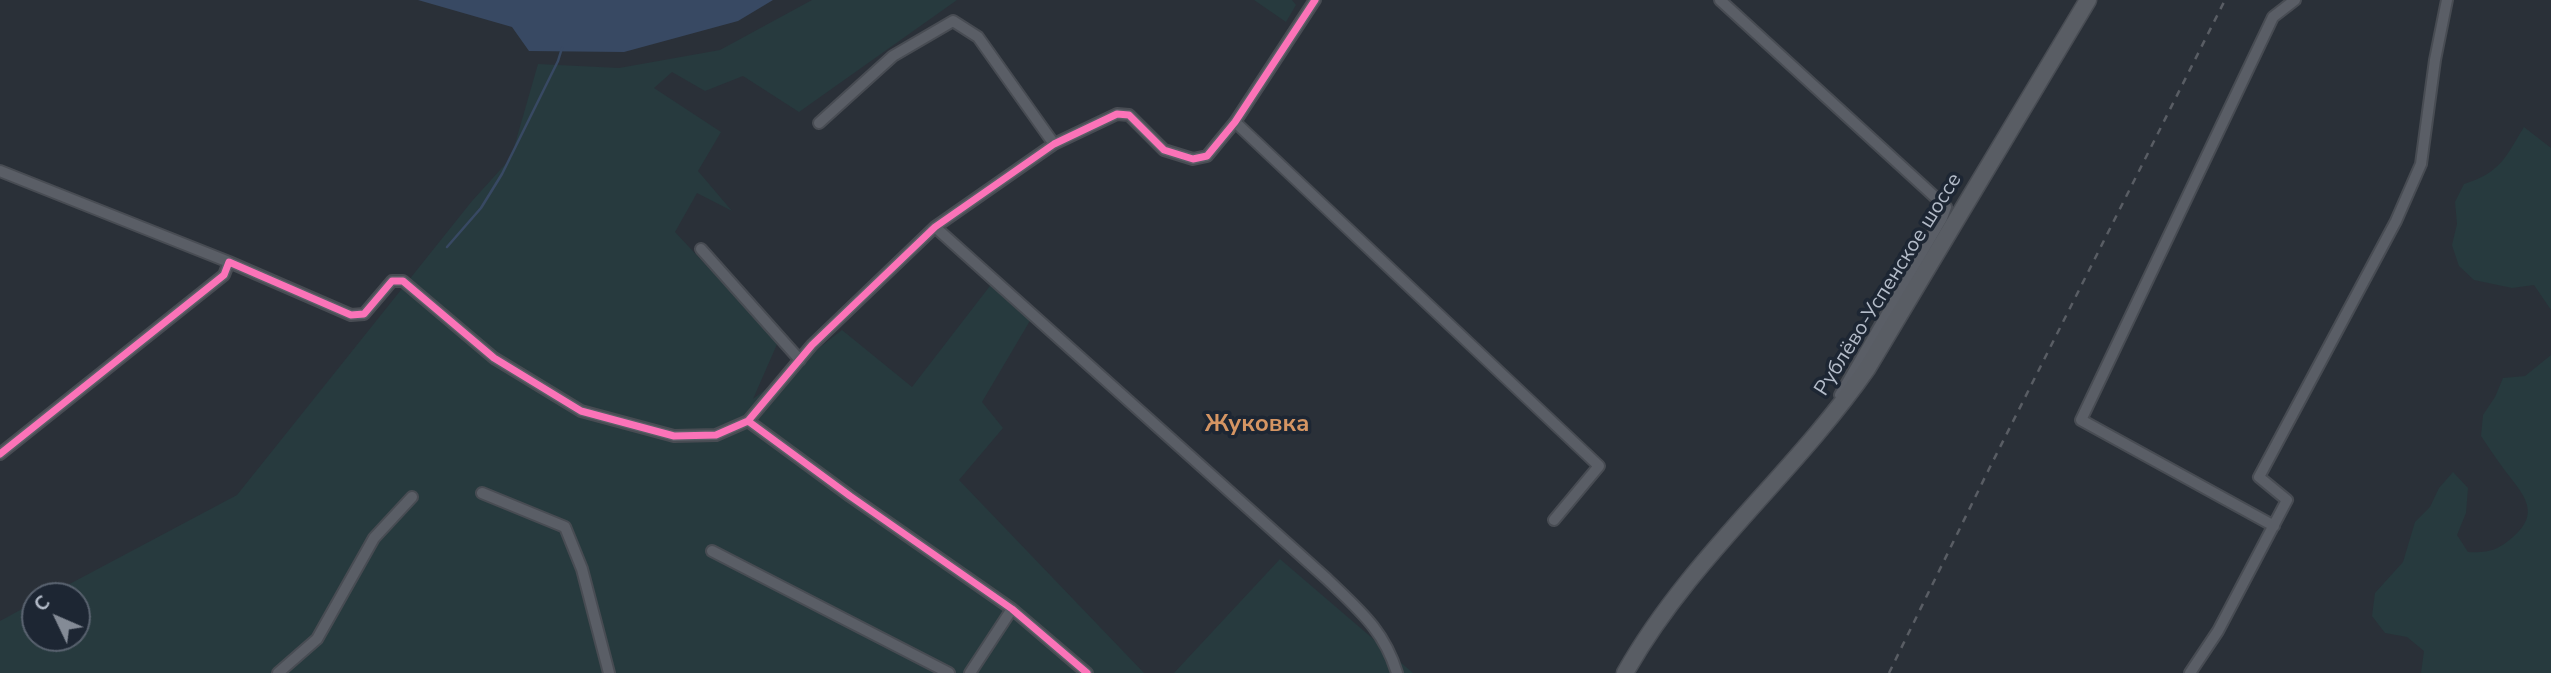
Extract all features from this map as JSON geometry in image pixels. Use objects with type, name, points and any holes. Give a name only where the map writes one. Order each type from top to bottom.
[{"type":"main road","name":"Рублёво-Успенское шоссе","points":[[1625,673],[1663,611],[1838,410],[1874,358],[2088,0]]},
{"type":"street","points":[[0,171],[229,262],[351,315],[364,314],[392,281],[403,281],[495,358],[581,411],[674,436],[716,435],[748,421],[800,359],[934,227],[1055,144],[1117,114],[1129,115],[1164,150],[1193,159],[1207,156],[1235,122],[1315,0]]},
{"type":"street","points":[[1720,0],[1946,207],[1816,434]]},
{"type":"street","points":[[2274,526],[2081,420],[2273,18],[2295,0]]},
{"type":"street","points":[[2190,673],[2218,631],[2287,500],[2259,477],[2396,221],[2421,164],[2435,60],[2447,0]]},
{"type":"street","points":[[819,123],[892,56],[953,21],[978,37],[1055,144]]},
{"type":"street","points":[[1235,122],[1599,466],[1554,520]]},
{"type":"street","points":[[934,227],[1374,624],[1391,651],[1397,673]]},
{"type":"street","points":[[701,248],[800,359]]},
{"type":"street","points":[[0,454],[224,275],[229,262]]},
{"type":"street","points":[[748,421],[1012,610],[1087,673]]},
{"type":"street","points":[[482,493],[565,527],[582,569],[608,673]]},
{"type":"street","points":[[278,673],[317,639],[374,538],[412,497]]},
{"type":"street","points":[[712,551],[949,673]]},
{"type":"street","points":[[970,673],[1012,610]]},
{"type":"green space","points":[[812,0],[957,0],[799,112],[743,76],[705,91],[672,72],[654,88],[721,132],[698,171],[732,211],[697,193],[675,232],[778,342],[753,399],[842,330],[912,387],[993,282],[1031,319],[982,402],[1003,428],[959,480],[1144,673],[0,673],[0,621],[21,610],[21,652],[91,652],[91,582],[73,582],[237,495],[472,201],[511,158],[538,64],[619,68],[720,50]]},
{"type":"green space","points":[[1254,0],[1292,0],[1296,5],[1286,22]]},
{"type":"green space","points":[[2524,127],[2551,148],[2551,310],[2534,285],[2512,288],[2474,280],[2459,266],[2452,245],[2457,224],[2455,202],[2464,184],[2486,174],[2501,163]]},
{"type":"green space","points":[[2551,355],[2551,673],[2421,673],[2424,651],[2407,637],[2385,633],[2372,616],[2375,593],[2403,562],[2415,522],[2430,507],[2439,488],[2453,472],[2468,488],[2466,513],[2457,535],[2468,552],[2497,548],[2521,528],[2528,512],[2527,504],[2519,488],[2481,436],[2483,415],[2503,378],[2525,376]]},
{"type":"green space","points":[[1280,559],[1413,673],[1174,673]]},
{"type":"water","points":[[418,0],[773,0],[738,21],[624,52],[529,51],[512,27]]},
{"type":"waterway","points":[[447,247],[481,208],[502,174],[562,48]]},
{"type":"railway","points":[[1889,673],[2225,0]]},
{"type":"cycle path","points":[[748,421],[812,345],[935,227],[1054,144],[1117,114],[1129,115],[1164,150],[1193,159],[1207,156],[1235,122],[1315,0]]},
{"type":"cycle path","points":[[0,454],[224,275],[229,262],[351,315],[364,314],[392,281],[403,281],[494,358],[581,411],[674,436],[716,435],[748,421],[1012,609],[1087,673]]},
{"type":"district","name":"Жуковка","points":[[1257,425]]}]
